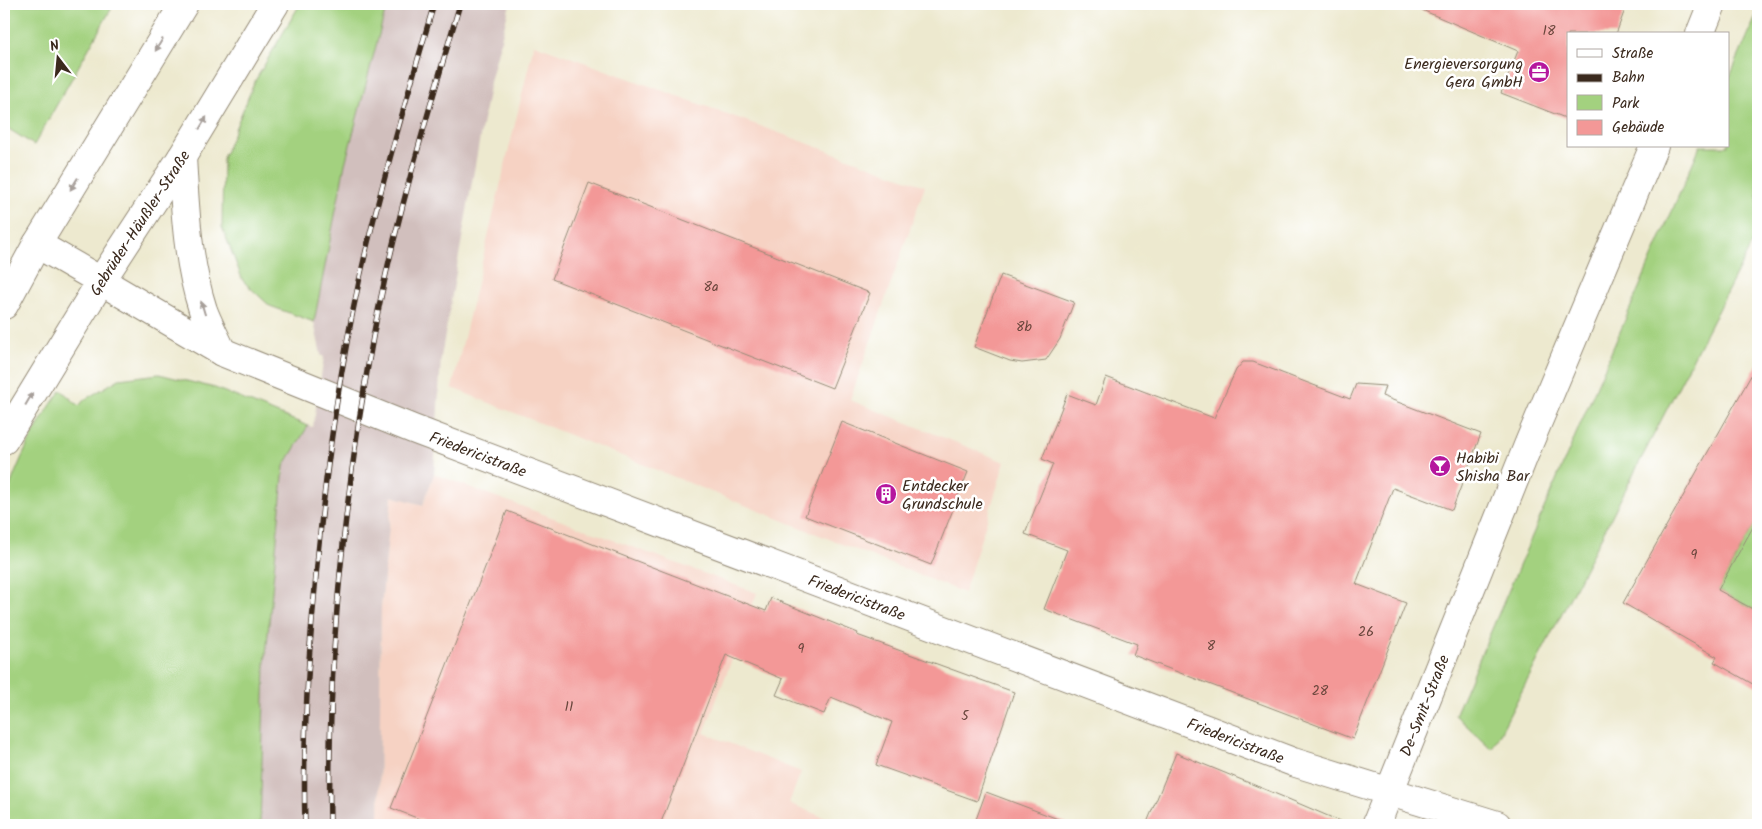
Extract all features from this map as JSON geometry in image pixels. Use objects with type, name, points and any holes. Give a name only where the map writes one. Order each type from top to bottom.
[{"type":"main road","points":[[4,306],[37,244],[184,4]]},
{"type":"main road","name":"Gebrüder-Häußler-Straße","points":[[4,440],[101,281],[182,157],[275,4]]},
{"type":"main road","points":[[1701,32],[1712,4]]},
{"type":"main road","name":"De-Smit-Straße","points":[[1376,825],[1529,443],[1653,148]]},
{"type":"main road","points":[[182,157],[185,211],[191,252],[203,310],[222,352]]},
{"type":"main road","name":"Friedericistraße","points":[[37,244],[222,352],[413,429],[1293,762],[1498,825]]},
{"type":"shaded area","points":[[387,4],[510,4],[489,86],[441,357],[434,474],[423,505],[392,496],[381,607],[379,825],[260,825],[265,665],[284,466],[308,426],[313,427],[324,357],[321,355],[314,322],[345,164]]},
{"type":"shaded area","points":[[534,44],[925,186],[850,400],[1005,462],[964,593],[452,388]]},
{"type":"shaded area","points":[[434,474],[757,593],[704,733],[801,772],[789,803],[842,825],[379,825],[381,607],[392,496],[423,505]]},
{"type":"green space","points":[[4,4],[114,4],[34,145],[4,126]]},
{"type":"green space","points":[[300,4],[387,4],[345,164],[314,322],[270,306],[243,281],[222,227],[223,158],[255,81]]},
{"type":"green space","points":[[1758,12],[1758,232],[1492,749],[1455,715],[1699,148],[1730,148],[1730,76]]},
{"type":"green space","points":[[159,374],[215,388],[308,426],[284,466],[265,665],[260,825],[4,825],[4,503],[28,444],[61,390],[79,406],[84,400],[119,379]]},
{"type":"green space","points":[[1758,518],[1758,612],[1718,590]]},
{"type":"building","name":"Energieversorgung Gera GmbH","points":[[1408,4],[1627,4],[1617,32],[1567,32],[1567,119],[1501,93],[1518,51]]},
{"type":"building","points":[[589,183],[870,293],[832,388],[552,279]]},
{"type":"building","points":[[1001,275],[1074,302],[1060,339],[1046,360],[1022,363],[1010,361],[974,347]]},
{"type":"building","points":[[1243,362],[1253,362],[1350,399],[1356,384],[1385,386],[1382,396],[1481,434],[1452,510],[1393,488],[1356,584],[1406,603],[1353,739],[1133,655],[1137,644],[1044,609],[1067,550],[1025,534],[1053,464],[1042,459],[1067,394],[1096,405],[1106,377],[1214,418],[1236,370]]},
{"type":"building","points":[[1758,363],[1758,518],[1718,590],[1758,612],[1758,687],[1714,662],[1717,657],[1623,603]]},
{"type":"building","name":"Entdecker Grundschule","points":[[842,422],[968,472],[931,565],[805,516]]},
{"type":"building","points":[[507,511],[766,611],[771,598],[858,633],[857,635],[1014,692],[977,801],[876,765],[892,722],[831,697],[824,714],[776,695],[783,679],[726,655],[660,825],[435,825],[391,808]]},
{"type":"building","points":[[1176,753],[1286,798],[1349,825],[1146,825]]},
{"type":"building","points":[[986,792],[1066,822],[1065,825],[974,825]]},
{"type":"railway","points":[[305,825],[305,740],[309,655],[323,506],[342,367],[371,230],[393,145],[434,4]]},
{"type":"railway","points":[[330,825],[331,702],[335,641],[346,519],[363,397],[381,295],[401,211],[460,4]]},
{"type":"place","name":"Energieversorgung Gera GmbH","points":[[1539,72]]},
{"type":"place","name":"Habibi Shisha Bar","points":[[1440,466]]},
{"type":"place","name":"Entdecker Grundschule","points":[[886,494]]}]
